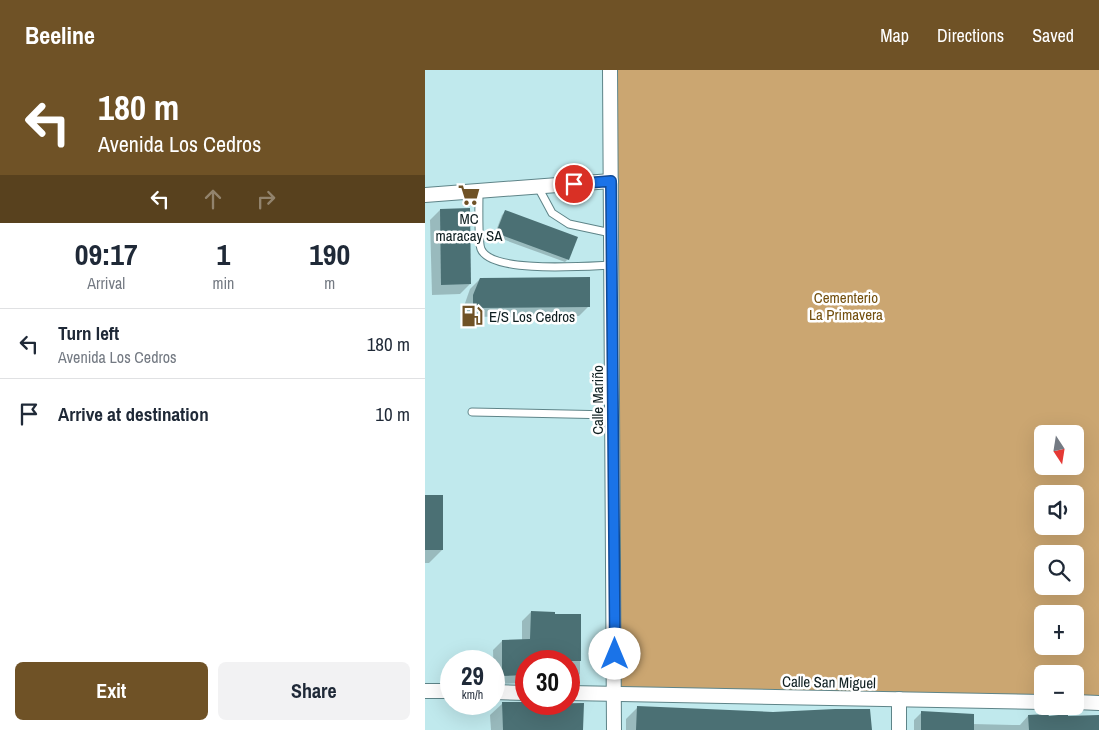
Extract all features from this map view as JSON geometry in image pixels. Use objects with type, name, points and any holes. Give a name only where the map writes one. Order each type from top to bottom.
[{"type":"street","name":"Calle Mariño","points":[[610,70],[614,730]]},
{"type":"street","points":[[425,195],[611,181]]},
{"type":"street","points":[[425,691],[440,691]]},
{"type":"street","name":"Calle San Miguel","points":[[580,694],[1034,702]]},
{"type":"street","points":[[899,699],[899,730]]},
{"type":"street","points":[[1084,702],[1099,703]]},
{"type":"lane","points":[[538,187],[552,213],[569,224],[611,233]]},
{"type":"lane","points":[[479,191],[481,249],[488,258],[527,267],[612,265]]},
{"type":"lane","points":[[472,412],[613,415]]},
{"type":"green space","name":"Cementerio La Primavera","points":[[609,70],[1099,70],[1099,700],[1084,700],[1084,665],[1034,665],[1034,699],[615,694]]},
{"type":"building","points":[[470,208],[471,284],[441,285],[440,209]]},
{"type":"building","points":[[505,210],[578,237],[569,260],[496,233]]},
{"type":"building","points":[[590,277],[590,307],[473,308],[473,295],[480,278]]},
{"type":"building","points":[[425,495],[443,495],[443,550],[425,550]]},
{"type":"building","points":[[531,611],[555,612],[555,614],[581,614],[581,661],[580,650],[515,650],[515,675],[505,676],[505,650],[502,650],[502,640],[530,639]]},
{"type":"building","points":[[505,702],[515,702],[515,715],[580,715],[580,703],[584,703],[583,730],[503,730],[502,715],[505,715]]},
{"type":"building","points":[[637,706],[773,712],[870,709],[872,730],[636,730]]},
{"type":"building","points":[[921,711],[974,714],[974,730],[921,730]]},
{"type":"building","points":[[1028,715],[1099,715],[1099,730],[1029,730]]},
{"type":"place","name":"MC maracay SA","points":[[469,195]]},
{"type":"place","name":"E/S Los Cedros","points":[[472,316]]},
{"type":"route","points":[[574,184],[611,181],[615,654]]}]
